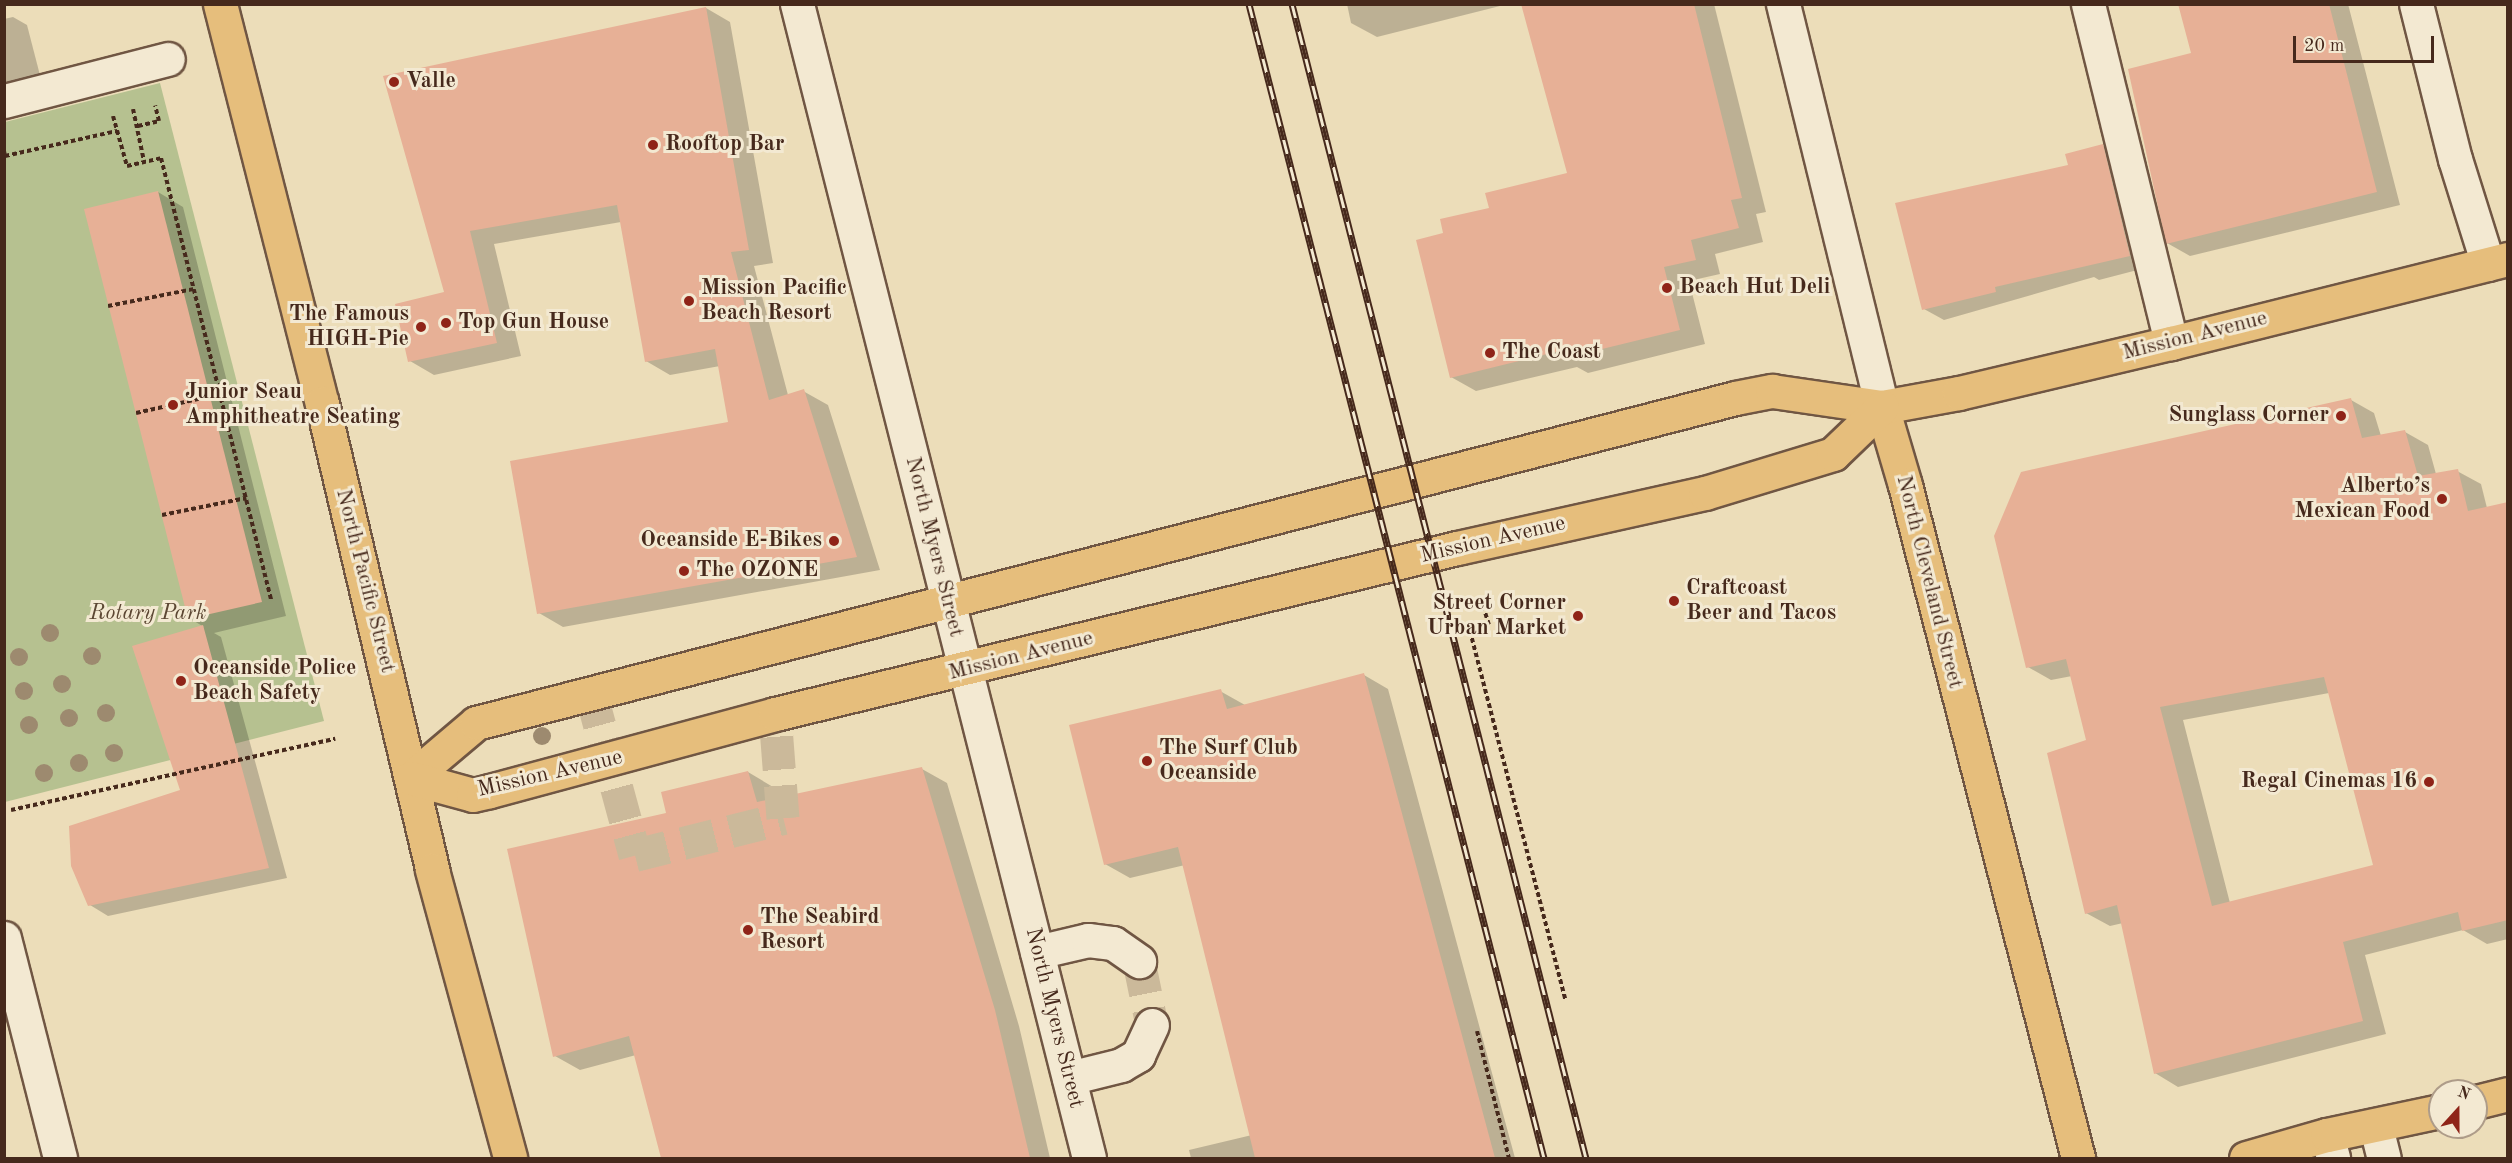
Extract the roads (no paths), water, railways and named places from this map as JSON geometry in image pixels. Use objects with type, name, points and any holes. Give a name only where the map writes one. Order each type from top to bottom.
[{"type":"main road","name":"North Pacific Street","points":[[220,4],[322,403],[411,778],[510,1158]]},
{"type":"main road","name":"Mission Avenue","points":[[411,778],[476,723],[1735,398],[1772,391],[1882,407],[1959,393],[2171,343],[2498,261]]},
{"type":"main road","name":"Mission Avenue","points":[[411,778],[473,795],[775,714],[965,670],[1456,548],[1705,493],[1833,454],[1882,407]]},
{"type":"main road","name":"North Cleveland Street","points":[[1882,407],[1905,485],[2078,1158]]},
{"type":"main road","points":[[2488,1099],[2508,1094]]},
{"type":"main road","points":[[2246,1158],[2330,1147],[2376,1127],[2428,1114]]},
{"type":"street","name":"North Myers Street","points":[[797,4],[1089,1158]]},
{"type":"street","name":"North Cleveland Street","points":[[1783,4],[1882,407]]},
{"type":"street","points":[[2088,4],[2171,343]]},
{"type":"street","points":[[2416,4],[2455,159],[2498,261]]},
{"type":"street","points":[[4,101],[168,59]]},
{"type":"street","points":[[4,938],[60,1158]]},
{"type":"street","points":[[1037,952],[1088,940],[1113,943],[1139,961]]},
{"type":"street","points":[[1069,1078],[1121,1065],[1138,1055],[1152,1025]]},
{"type":"street","points":[[2376,1127],[2384,1158]]},
{"type":"tunnel","points":[[591,693],[635,855],[783,818],[775,714]]},
{"type":"tunnel","points":[[1139,961],[1152,1025]]},
{"type":"railway","points":[[1249,4],[1544,1158]]},
{"type":"railway","points":[[1292,4],[1586,1158]]},
{"type":"place","name":"Valle","points":[[394,82]]},
{"type":"place","name":"Rooftop Bar","points":[[653,145]]},
{"type":"place","name":"Beach Hut Deli","points":[[1667,288]]},
{"type":"place","name":"Mission Pacific Beach Resort","points":[[689,301]]},
{"type":"place","name":"Top Gun House","points":[[446,323]]},
{"type":"place","name":"The Famous HIGH-Pie","points":[[421,327]]},
{"type":"place","name":"The Coast","points":[[1490,353]]},
{"type":"place","name":"Junior Seau Amphitheatre Seating","points":[[173,405]]},
{"type":"place","name":"Sunglass Corner","points":[[2341,416]]},
{"type":"place","name":"Alberto’s Mexican Food","points":[[2442,499]]},
{"type":"place","name":"Oceanside E-Bikes","points":[[834,541]]},
{"type":"place","name":"The OZONE","points":[[684,571]]},
{"type":"place","name":"Craftcoast Beer and Tacos","points":[[1674,601]]},
{"type":"place","name":"Street Corner Urban Market","points":[[1578,616]]},
{"type":"place","name":"Oceanside Police Beach Safety","points":[[181,681]]},
{"type":"place","name":"The Surf Club Oceanside","points":[[1147,761]]},
{"type":"place","name":"Regal Cinemas 16","points":[[2429,782]]},
{"type":"place","name":"The Seabird Resort","points":[[748,930]]},
{"type":"park label","name":"Rotary Park","points":[[148,614]]}]
